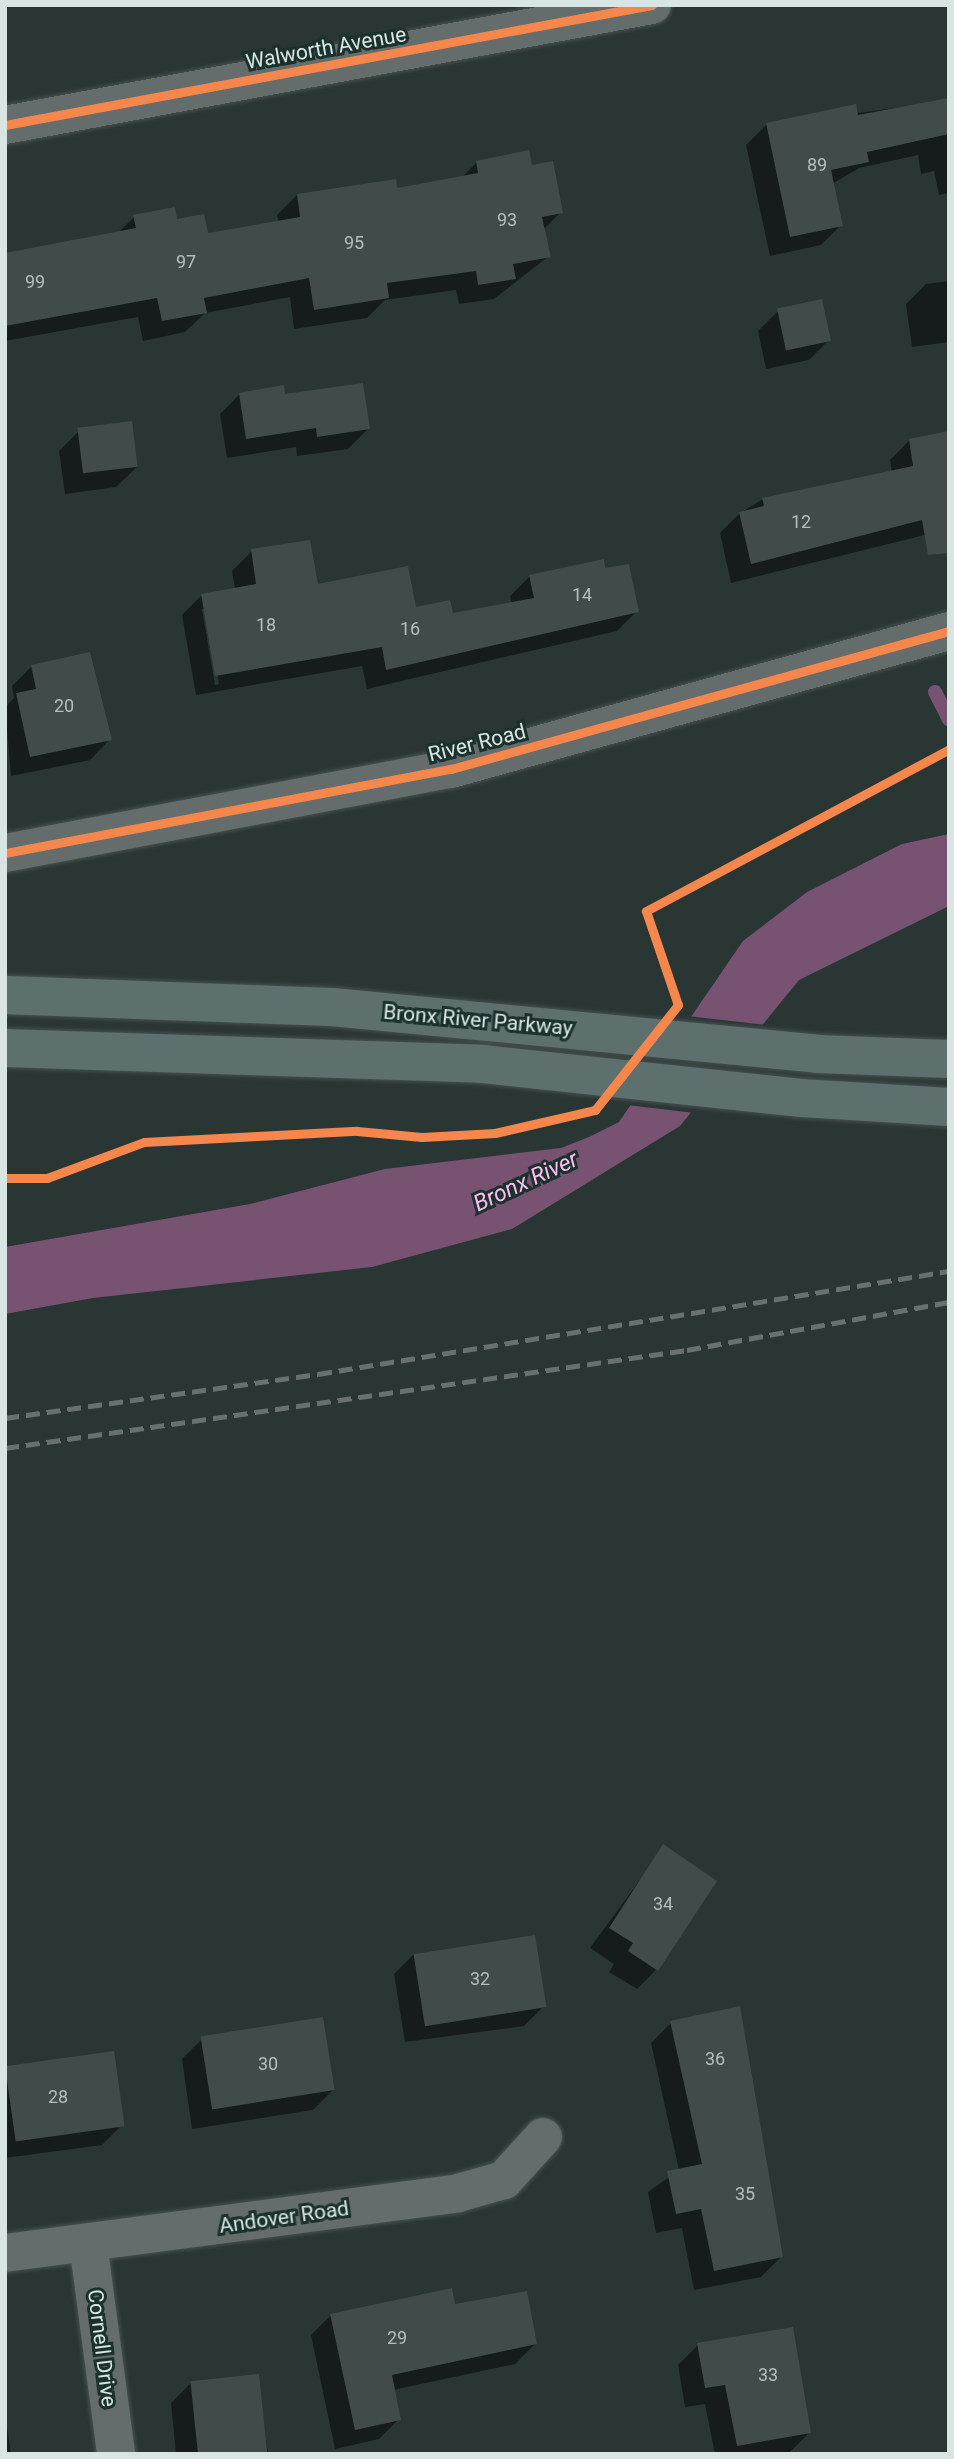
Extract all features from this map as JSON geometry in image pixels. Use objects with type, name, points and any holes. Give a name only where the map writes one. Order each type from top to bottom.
[{"type":"highway","name":"Bronx River Parkway","points":[[5,995],[332,1007],[750,1047],[949,1059]]},
{"type":"highway","name":"Bronx River Parkway","points":[[5,1048],[400,1059],[716,1089],[949,1107]]},
{"type":"street","name":"Walworth Avenue","points":[[5,125],[652,5]]},
{"type":"street","name":"River Road","points":[[5,853],[451,769],[949,631]]},
{"type":"street","name":"Andover Road","points":[[5,2253],[458,2193],[504,2180],[543,2137]]},
{"type":"street","name":"Cornell Drive","points":[[88,2243],[116,2454]]},
{"type":"water","name":"Bronx River","points":[[949,834],[949,906],[799,980],[680,1126],[512,1229],[372,1267],[93,1298],[5,1314],[5,1247],[250,1204],[385,1169],[561,1148],[619,1122],[743,941],[807,892],[902,844]]},
{"type":"pier","points":[[687,1016],[766,1025],[695,1113],[627,1105]]},
{"type":"building","points":[[949,98],[949,134],[867,152],[869,162],[831,170],[843,226],[790,237],[766,123],[856,104],[858,115]]},
{"type":"building","points":[[529,150],[532,165],[553,161],[563,213],[542,217],[551,257],[513,264],[516,279],[478,285],[476,271],[387,283],[389,298],[314,310],[309,278],[204,298],[207,313],[162,321],[157,298],[5,326],[5,253],[136,228],[133,215],[175,207],[177,219],[204,214],[208,233],[300,217],[297,194],[396,179],[397,188],[478,173],[476,161]]},
{"type":"building","points":[[822,299],[831,341],[786,351],[777,309]]},
{"type":"building","points":[[363,383],[370,429],[317,437],[316,428],[246,439],[239,393],[284,385],[285,394]]},
{"type":"building","points":[[132,421],[138,467],[83,473],[77,428]]},
{"type":"building","points":[[949,431],[949,553],[928,555],[922,520],[751,564],[739,512],[764,506],[762,498],[913,466],[909,439]]},
{"type":"building","points":[[310,540],[318,584],[408,566],[416,607],[450,600],[453,613],[534,598],[529,575],[604,559],[605,568],[629,564],[639,612],[386,670],[382,647],[215,676],[201,594],[256,584],[251,549]]},
{"type":"building","points":[[90,652],[112,740],[30,757],[16,693],[36,689],[31,665]]},
{"type":"building","points":[[663,1844],[717,1881],[658,1971],[628,1951],[633,1943],[609,1928]]},
{"type":"building","points":[[535,1935],[546,2007],[425,2026],[414,1954]]},
{"type":"building","points":[[740,2006],[783,2257],[714,2271],[701,2209],[676,2214],[667,2171],[702,2164],[670,2021]]},
{"type":"building","points":[[323,2017],[335,2090],[212,2109],[201,2036]]},
{"type":"building","points":[[114,2051],[125,2126],[16,2142],[5,2066]]},
{"type":"building","points":[[452,2288],[455,2304],[527,2291],[537,2344],[392,2375],[401,2420],[355,2430],[330,2314]]},
{"type":"building","points":[[793,2327],[811,2433],[737,2446],[725,2385],[705,2388],[697,2343]]},
{"type":"building","points":[[259,2374],[267,2454],[198,2454],[190,2381]]},
{"type":"waterway","points":[[935,692],[949,720]]},
{"type":"railway","points":[[5,1418],[318,1374],[949,1271]]},
{"type":"railway","points":[[5,1448],[687,1350],[949,1302]]},
{"type":"cycle path","points":[[5,125],[652,5]]},
{"type":"cycle path","points":[[5,853],[451,769],[949,631]]},
{"type":"cycle path","points":[[5,1178],[47,1178],[144,1142],[357,1131],[422,1137],[495,1133],[595,1110],[678,1005],[646,911],[949,749]]}]
